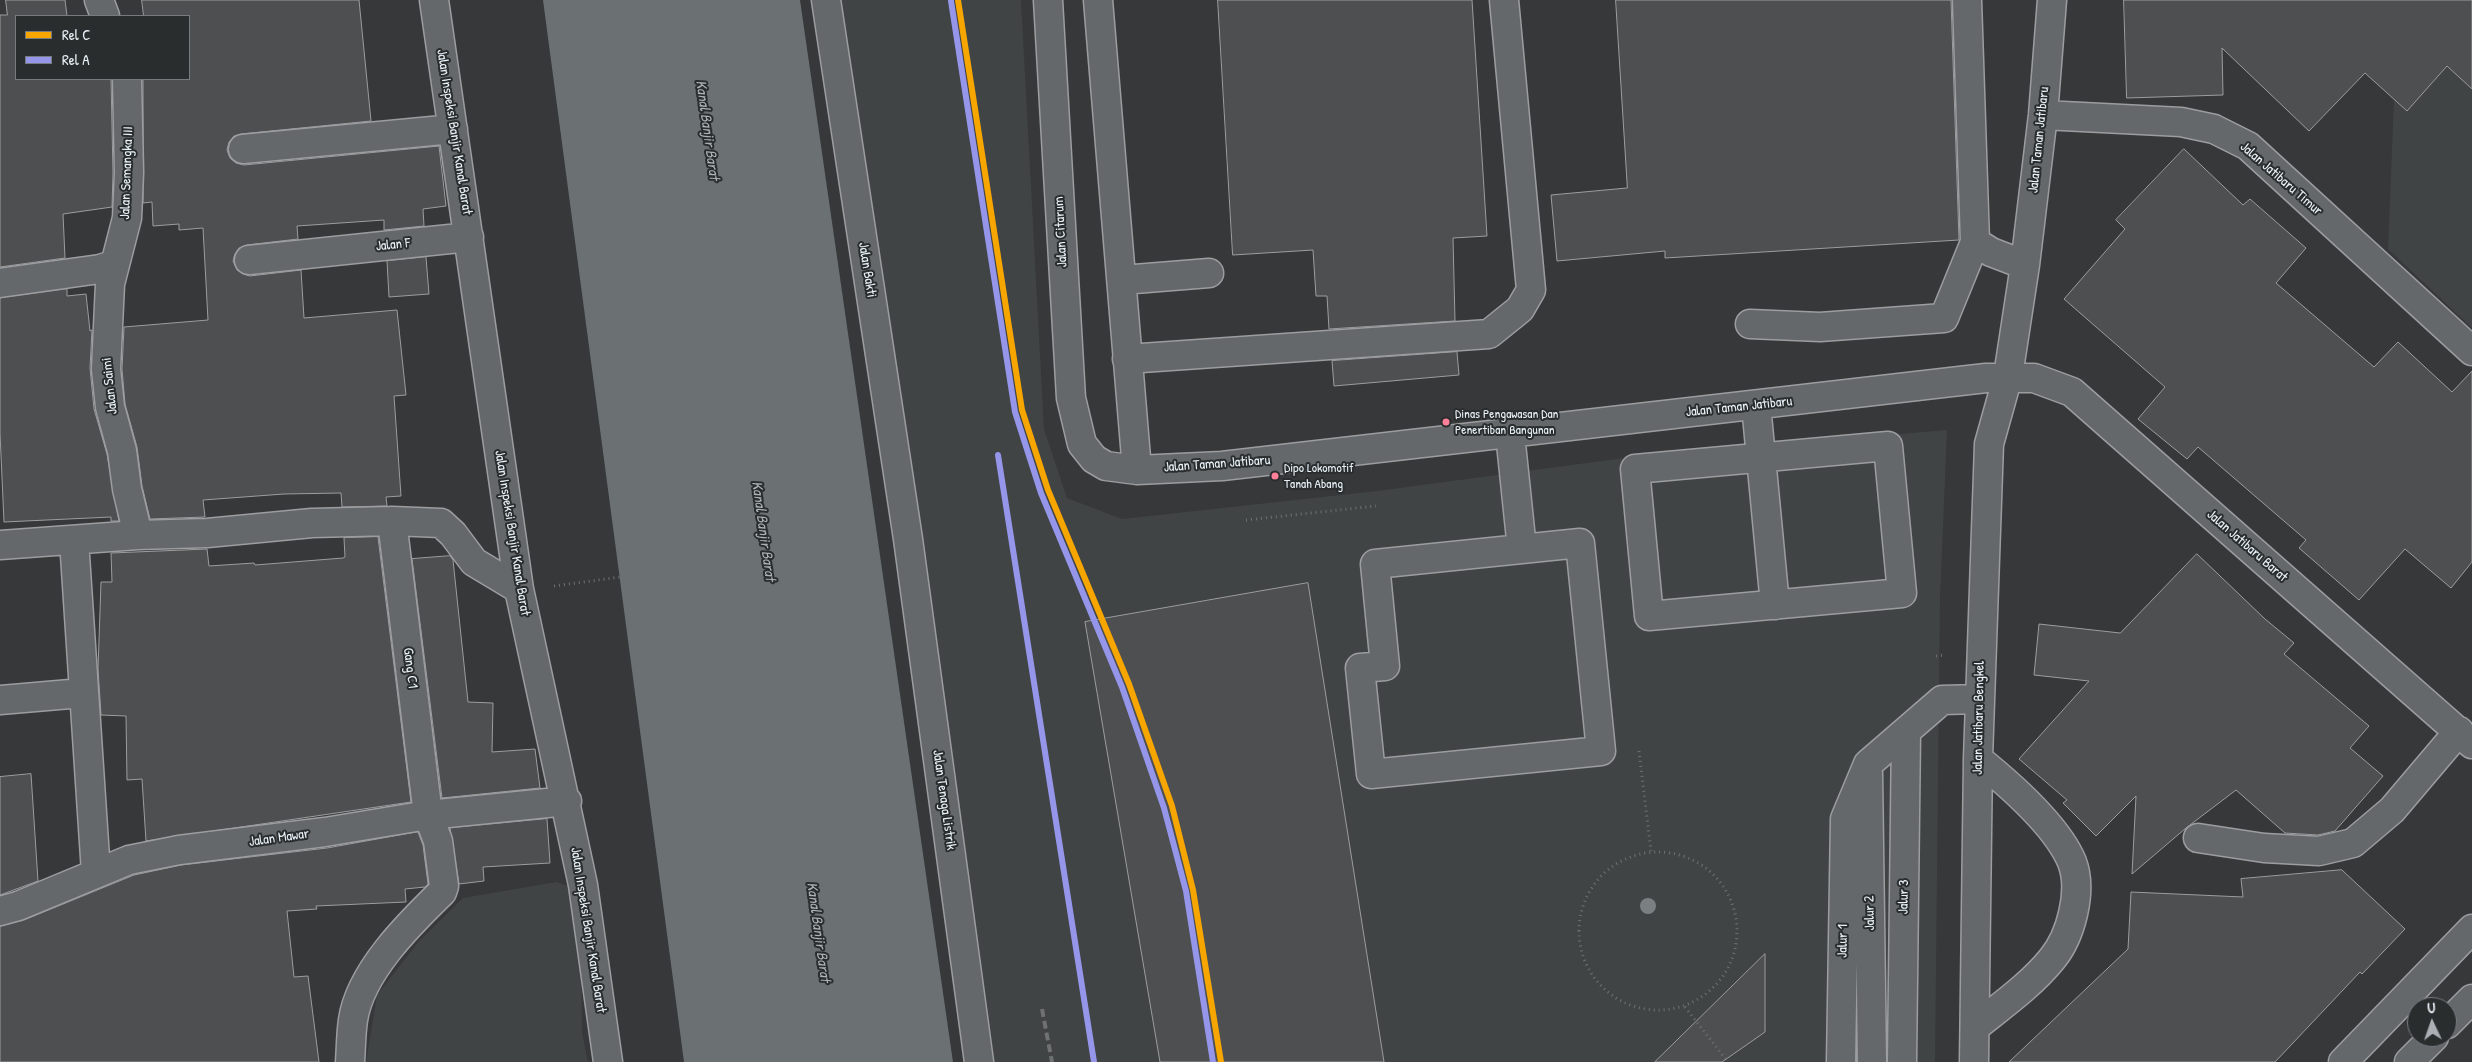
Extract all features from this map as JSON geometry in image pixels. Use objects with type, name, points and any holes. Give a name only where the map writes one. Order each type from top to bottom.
[{"type":"street","points":[[99,0],[106,15]]},
{"type":"street","name":"Jalan Inspeksi Banjir Kanal Barat","points":[[434,0],[518,589],[567,801],[584,885],[608,1062]]},
{"type":"street","name":"Jalan Bakti","points":[[826,0],[908,539]]},
{"type":"street","name":"Jalan Citarum","points":[[1048,0],[1071,398],[1082,444],[1094,459]]},
{"type":"street","points":[[1098,0],[1137,470]]},
{"type":"street","points":[[1127,359],[1489,334],[1520,309],[1531,290],[1504,0]]},
{"type":"street","points":[[1750,324],[1820,327],[1944,318],[1975,242],[1967,0]]},
{"type":"street","name":"Jalan Taman Jatibaru","points":[[1094,459],[1106,466],[1137,470],[1222,466],[2008,376],[2025,265],[2043,115],[2052,0]]},
{"type":"street","name":"Jalan Semangka III","points":[[113,265],[127,218],[129,164],[127,80]]},
{"type":"street","name":"Jalan Jatibaru Timur","points":[[2043,115],[2181,122],[2214,129],[2248,146],[2472,351]]},
{"type":"street","points":[[243,149],[453,129]]},
{"type":"street","name":"Jalan F","points":[[249,260],[469,237]]},
{"type":"street","points":[[1975,242],[1990,252],[2025,265]]},
{"type":"street","points":[[0,283],[100,269],[113,265]]},
{"type":"street","name":"Jalan Saimi","points":[[113,265],[110,284],[106,369],[110,407],[122,451],[127,489],[138,535]]},
{"type":"street","points":[[1122,280],[1209,272]]},
{"type":"street","name":"Jalan Jatibaru Bengkel","points":[[1974,1062],[1978,759],[1989,444],[2008,376]]},
{"type":"street","name":"Jalan Jatibaru Barat","points":[[2008,376],[2034,378],[2072,392],[2465,738]]},
{"type":"street","points":[[1756,405],[1775,605]]},
{"type":"street","points":[[1510,434],[1522,549]]},
{"type":"street","points":[[1888,446],[1902,593],[1775,605],[1649,616],[1635,469],[1888,446]]},
{"type":"street","points":[[0,545],[207,532],[312,523],[392,521],[440,523],[453,534],[474,562],[518,589]]},
{"type":"street","name":"Gang C1","points":[[350,1062],[353,1018],[364,985],[388,950],[442,892],[444,886],[438,841],[428,815],[392,521]]},
{"type":"street","name":"Jalan Tenaga Listrik","points":[[908,539],[980,1062]]},
{"type":"street","points":[[74,540],[82,693],[96,873]]},
{"type":"street","points":[[1580,543],[1601,750],[1371,774],[1360,668],[1385,666],[1375,564],[1522,549],[1580,543]]},
{"type":"street","points":[[0,700],[82,693]]},
{"type":"street","points":[[1868,764],[1942,700],[1980,699]]},
{"type":"street","name":"Jalur 3","points":[[1902,1062],[1906,732]]},
{"type":"street","points":[[2198,838],[2264,848],[2320,851],[2353,843],[2392,810],[2465,738]]},
{"type":"street","points":[[1975,1028],[2053,959],[2073,921],[2076,891],[2072,863],[2052,832],[2028,803],[1978,759]]},
{"type":"street","name":"Jalur 1","points":[[1841,1062],[1845,819],[1868,764]]},
{"type":"street","name":"Jalur 2","points":[[1868,764],[1872,1062]]},
{"type":"street","name":"Jalan Mawar","points":[[0,911],[18,906],[129,860],[179,850],[325,832],[428,815],[567,801]]},
{"type":"street","points":[[2343,1062],[2472,929]]},
{"type":"street","points":[[2457,1014],[2472,999]]},
{"type":"street","points":[[2409,1062],[2424,1047]]},
{"type":"path","points":[[1246,520],[1376,506]]},
{"type":"path","points":[[518,589],[600,581],[873,542]]},
{"type":"path","points":[[1651,851],[1680,855],[1689,857],[1721,879],[1738,914],[1737,953],[1718,986],[1684,1007],[1646,1011],[1619,1000],[1610,996],[1586,966],[1577,929],[1588,891],[1614,863],[1651,851]]},
{"type":"path","points":[[1684,1007],[1728,1062]]},
{"type":"shaded area","points":[[817,0],[1021,0],[1044,429],[1067,498],[1122,519],[1377,491],[1624,458],[1947,430],[1940,600],[1935,1062],[986,1062]]},
{"type":"shaded area","points":[[2398,0],[2472,0],[2472,328],[2388,249]]},
{"type":"shaded area","points":[[556,882],[572,887],[581,933],[582,1033],[588,1062],[366,1062],[377,995],[419,941],[463,898]]},
{"type":"water","name":"Kanal Banjir Barat","points":[[543,0],[800,0],[953,1062],[684,1062]]},
{"type":"building","points":[[6,0],[65,0],[67,15],[15,15],[15,80],[111,80],[113,173],[112,207],[63,214],[65,258],[0,267],[0,15],[7,15]]},
{"type":"building","points":[[142,0],[359,0],[371,121],[241,134],[234,136],[229,142],[227,150],[230,158],[236,163],[244,165],[439,146],[446,206],[423,209],[424,226],[384,230],[384,220],[297,226],[298,239],[247,245],[239,248],[233,261],[237,270],[250,276],[301,270],[304,318],[397,310],[406,395],[394,396],[401,496],[386,497],[387,506],[342,507],[341,493],[284,494],[203,500],[205,517],[150,519],[142,486],[137,447],[125,404],[122,369],[124,327],[208,320],[203,228],[179,230],[179,224],[153,226],[152,202],[143,203],[143,80],[190,80],[190,15],[144,15]]},
{"type":"building","points":[[1218,0],[1472,0],[1487,236],[1453,238],[1455,321],[1329,329],[1327,296],[1316,296],[1313,250],[1233,255]]},
{"type":"building","points":[[1616,0],[1951,0],[1959,240],[1665,258],[1665,251],[1557,261],[1551,195],[1627,188]]},
{"type":"building","points":[[2124,0],[2472,0],[2472,89],[2447,66],[2407,111],[2365,73],[2309,131],[2222,48],[2223,95],[2127,98]]},
{"type":"building","points":[[2184,149],[2243,205],[2250,199],[2306,248],[2276,283],[2374,367],[2398,342],[2452,392],[2472,371],[2472,562],[2451,588],[2405,549],[2359,600],[2299,548],[2306,540],[2198,447],[2187,459],[2138,419],[2165,387],[2064,299],[2125,229],[2116,220]]},
{"type":"building","points":[[426,257],[429,294],[389,297],[387,261]]},
{"type":"building","points":[[67,289],[67,296],[86,294],[90,331],[92,330],[90,368],[94,409],[107,454],[119,521],[111,521],[111,517],[4,522],[0,433],[0,298]]},
{"type":"building","points":[[1457,352],[1459,375],[1334,386],[1332,361]]},
{"type":"building","points":[[378,537],[411,802],[146,841],[142,779],[127,780],[126,716],[101,715],[98,669],[101,582],[112,582],[111,553],[207,549],[209,566],[254,563],[255,565],[343,558],[345,557],[344,538]]},
{"type":"building","points":[[2197,554],[2265,619],[2294,643],[2284,654],[2369,726],[2350,748],[2383,776],[2335,831],[2318,835],[2285,833],[2236,790],[2186,828],[2132,874],[2136,796],[2096,836],[2063,803],[2067,800],[2019,759],[2089,681],[2034,675],[2039,624],[2120,633]]},
{"type":"building","points":[[450,556],[453,560],[468,702],[493,703],[492,752],[535,749],[540,788],[442,798],[412,559]]},
{"type":"building","points":[[1308,583],[1384,1062],[1160,1062],[1085,622]]},
{"type":"building","points":[[31,774],[38,881],[0,895],[0,777]]},
{"type":"building","points":[[547,819],[550,863],[483,867],[484,881],[459,884],[450,828]]},
{"type":"building","points":[[418,832],[423,845],[428,884],[425,887],[405,889],[406,902],[316,906],[317,909],[287,911],[294,977],[308,976],[319,1062],[0,1062],[0,926],[24,920],[134,875],[181,865],[327,848]]},
{"type":"building","points":[[2342,870],[2405,929],[2362,974],[2360,972],[2275,1062],[2009,1062],[2128,949],[2131,892],[2243,897],[2241,879]]},
{"type":"building","points":[[1765,954],[1765,1032],[1722,1062],[1655,1062]]},
{"type":"railway","points":[[1042,1009],[1052,1062]]},
{"type":"rail line","name":"C","points":[[958,0],[1022,410],[1048,490],[1129,684],[1172,806],[1193,890],[1221,1062]]},
{"type":"rail line","name":"A","points":[[951,1],[1015,412],[1041,493],[1122,687],[1164,808],[1186,891],[1213,1062]]},
{"type":"rail line","name":"A","points":[[998,455],[1094,1062]]},
{"type":"place","name":"Dinas Pengawasan Dan Penertiban Bangunan","points":[[1446,422]]},
{"type":"place","name":"Dipo Lokomotif Tanah Abang","points":[[1275,476]]}]
